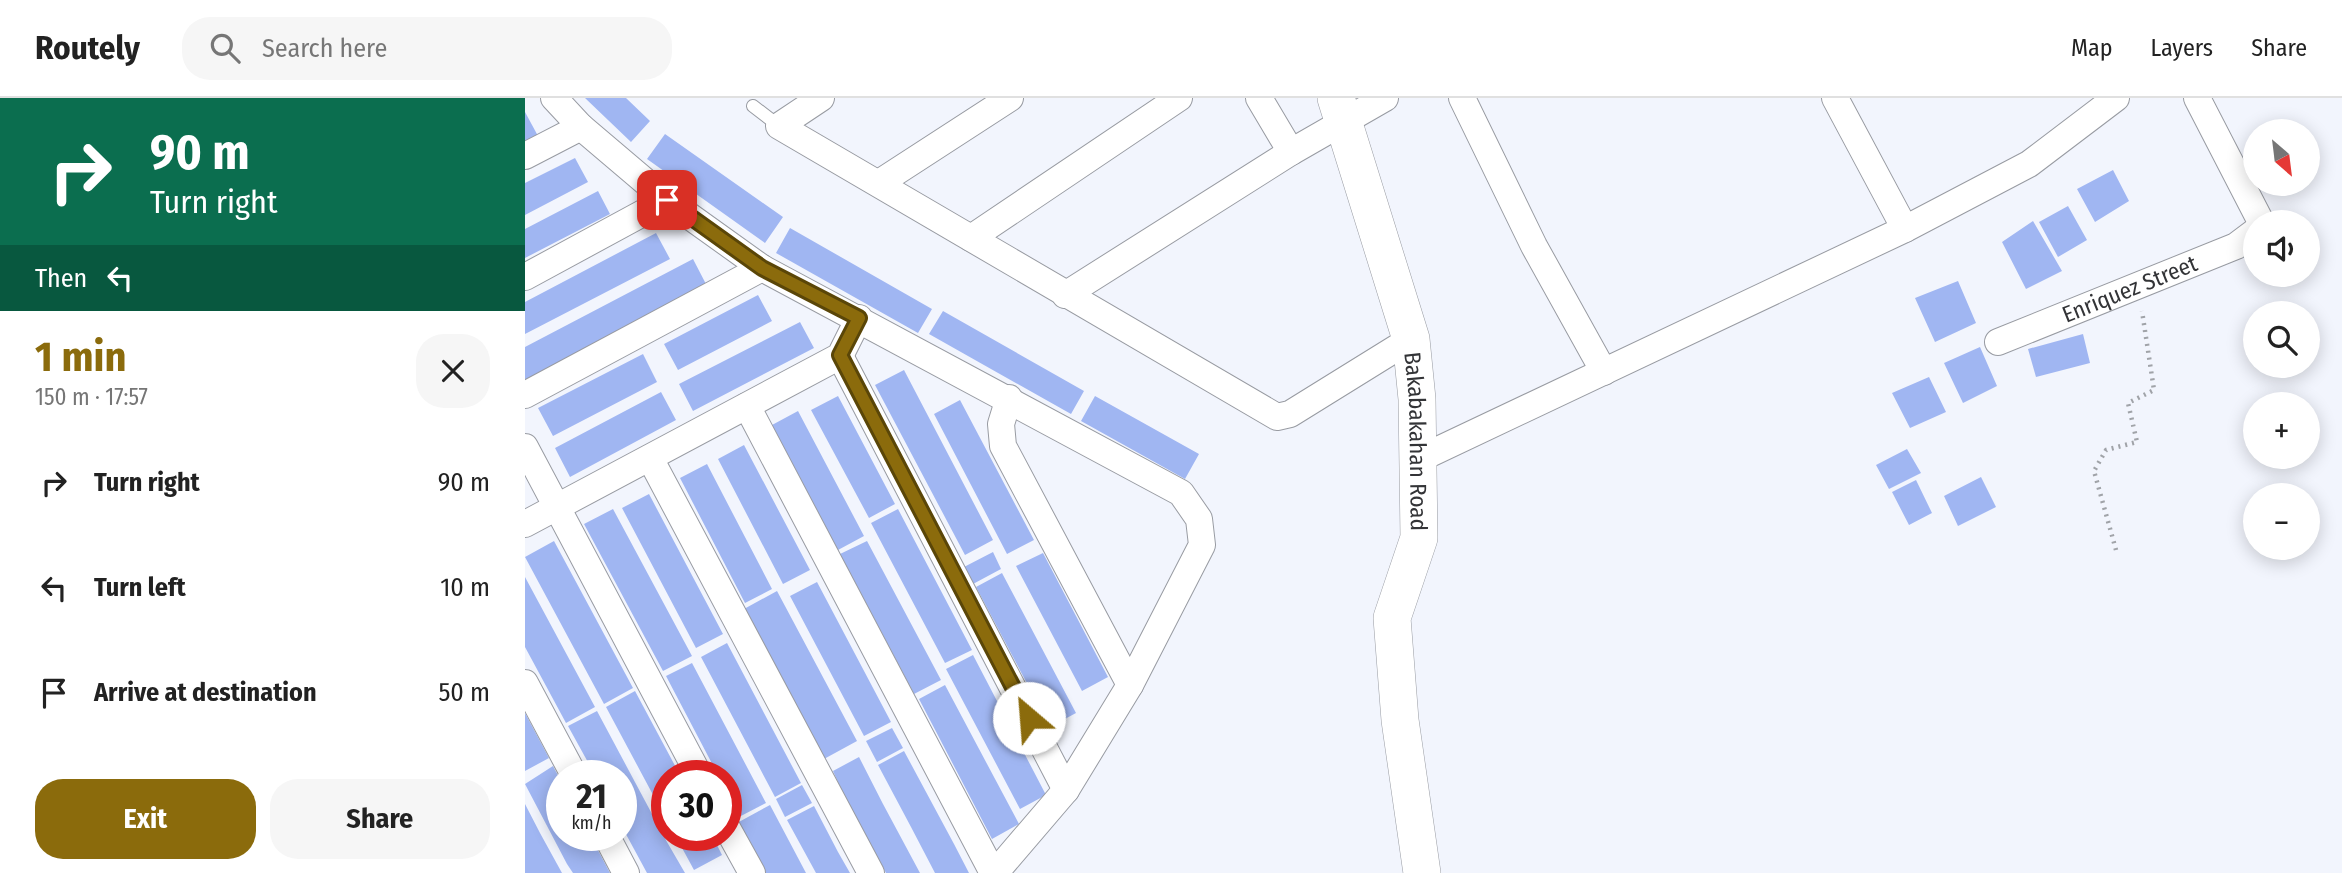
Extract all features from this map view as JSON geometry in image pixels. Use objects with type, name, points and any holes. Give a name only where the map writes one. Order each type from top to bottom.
[{"type":"street","points":[[554,98],[581,127],[667,200],[762,268],[1009,398],[1181,493],[1199,519],[1202,545],[1130,685],[1066,790],[994,873],[747,405]]},
{"type":"street","points":[[821,98],[779,126],[1065,295],[1277,416],[1290,414],[1411,340]]},
{"type":"street","points":[[879,183],[1010,98]]},
{"type":"street","points":[[971,238],[1179,98]]},
{"type":"street","points":[[1259,98],[1291,152]]},
{"type":"street","points":[[1065,295],[1291,152],[1339,110],[1385,98]]},
{"type":"street","points":[[1462,98],[1534,246],[1604,372]]},
{"type":"street","points":[[1835,98],[1905,229]]},
{"type":"street","points":[[1419,459],[1905,229],[2029,164],[2116,98]]},
{"type":"street","points":[[2197,98],[2255,210]]},
{"type":"street","name":"Bakabakahan Road","points":[[1339,110],[1411,340],[1419,459],[1419,538],[1392,618],[1400,720],[1422,873]]},
{"type":"street","points":[[525,156],[581,127]]},
{"type":"street","points":[[525,277],[667,200]]},
{"type":"street","name":"Enriquez Street","points":[[1998,342],[2243,241]]},
{"type":"street","points":[[525,395],[762,268]]},
{"type":"street","points":[[525,524],[840,355],[859,318]]},
{"type":"street","points":[[840,355],[1066,790]]},
{"type":"street","points":[[1009,398],[1001,424],[1003,446],[1130,685]]},
{"type":"street","points":[[525,447],[691,760]]},
{"type":"street","points":[[649,457],[871,873]]},
{"type":"street","points":[[525,684],[566,760]]},
{"type":"street","points":[[615,851],[627,873]]},
{"type":"street","points":[[739,851],[751,873]]},
{"type":"lane","points":[[753,106],[779,126]]},
{"type":"path","points":[[2116,550],[2094,471],[2106,450],[2137,442],[2128,403],[2154,390],[2138,286]]},
{"type":"building","points":[[585,98],[626,98],[650,121],[631,142]]},
{"type":"building","points":[[525,112],[538,136],[525,142]]},
{"type":"building","points":[[665,134],[783,217],[765,243],[647,159]]},
{"type":"building","points":[[575,158],[588,182],[525,215],[525,183]]},
{"type":"building","points":[[2113,170],[2129,201],[2095,222],[2077,189]]},
{"type":"building","points":[[598,191],[610,214],[525,258],[525,229]]},
{"type":"building","points":[[2068,206],[2087,240],[2058,257],[2039,222]]},
{"type":"building","points":[[2033,221],[2062,271],[2026,289],[2002,242]]},
{"type":"building","points":[[790,228],[932,309],[918,333],[776,253]]},
{"type":"building","points":[[656,233],[670,259],[525,334],[525,302]]},
{"type":"building","points":[[693,259],[707,286],[525,382],[525,347]]},
{"type":"building","points":[[1958,281],[1976,323],[1935,342],[1915,298]]},
{"type":"building","points":[[758,295],[772,321],[678,370],[664,344]]},
{"type":"building","points":[[943,311],[1084,391],[1071,414],[929,334]]},
{"type":"building","points":[[800,322],[814,348],[693,411],[679,384]]},
{"type":"building","points":[[2083,334],[2090,363],[2036,377],[2028,349]]},
{"type":"building","points":[[1980,347],[1997,386],[1963,403],[1944,363]]},
{"type":"building","points":[[643,354],[657,382],[553,436],[538,408]]},
{"type":"building","points":[[904,370],[993,540],[965,555],[875,385]]},
{"type":"building","points":[[1929,377],[1946,412],[1910,428],[1892,393]]},
{"type":"building","points":[[661,392],[676,420],[570,477],[555,448]]},
{"type":"building","points":[[838,396],[895,504],[869,518],[811,410]]},
{"type":"building","points":[[1095,396],[1199,454],[1185,479],[1081,421]]},
{"type":"building","points":[[960,400],[1034,540],[1007,554],[934,414]]},
{"type":"building","points":[[798,411],[864,536],[838,550],[772,425]]},
{"type":"building","points":[[744,445],[810,570],[783,584],[718,459]]},
{"type":"building","points":[[1907,449],[1921,473],[1889,489],[1876,465]]},
{"type":"building","points":[[707,464],[772,589],[745,603],[680,478]]},
{"type":"building","points":[[1981,477],[1996,507],[1958,526],[1944,496]]},
{"type":"building","points":[[1916,480],[1932,513],[1909,525],[1892,492]]},
{"type":"building","points":[[649,494],[723,634],[696,648],[622,508]]},
{"type":"building","points":[[613,509],[692,656],[663,671],[584,524]]},
{"type":"building","points":[[898,509],[972,650],[945,663],[871,523]]},
{"type":"building","points":[[554,541],[633,688],[604,704],[525,557]]},
{"type":"building","points":[[867,541],[941,680],[914,694],[840,554]]},
{"type":"building","points":[[993,552],[1001,569],[973,584],[964,567]]},
{"type":"building","points":[[1043,553],[1108,677],[1082,691],[1016,566]]},
{"type":"building","points":[[1002,573],[1076,713],[1050,727],[976,587]]},
{"type":"building","points":[[525,577],[595,707],[566,723],[525,647]]},
{"type":"building","points":[[817,582],[891,722],[864,736],[790,596]]},
{"type":"building","points":[[777,591],[857,741],[824,759],[744,609]]},
{"type":"building","points":[[727,643],[801,783],[775,797],[701,657]]},
{"type":"building","points":[[973,655],[1046,795],[1020,809],[946,669]]},
{"type":"building","points":[[692,663],[766,803],[742,815],[742,760],[710,760],[666,676]]},
{"type":"building","points":[[945,685],[1019,824],[992,839],[919,699]]},
{"type":"building","points":[[635,691],[672,760],[651,760],[651,791],[637,760],[634,760],[606,707]]},
{"type":"building","points":[[597,711],[623,760],[587,760],[568,726]]},
{"type":"building","points":[[525,713],[549,758],[525,771]]},
{"type":"building","points":[[892,728],[903,748],[877,762],[866,741]]},
{"type":"building","points":[[904,751],[969,873],[935,873],[878,765]]},
{"type":"building","points":[[859,757],[920,873],[886,873],[840,787],[833,771]]},
{"type":"building","points":[[546,770],[546,824],[525,784]]},
{"type":"building","points":[[802,785],[812,803],[785,817],[776,799]]},
{"type":"building","points":[[637,786],[651,812],[651,851],[672,851],[685,873],[647,873],[635,851]]},
{"type":"building","points":[[525,804],[546,844],[546,851],[550,851],[562,873],[525,873]]},
{"type":"building","points":[[770,805],[806,873],[763,873],[742,833],[742,820]]},
{"type":"building","points":[[814,806],[850,873],[816,873],[787,820]]},
{"type":"building","points":[[560,851],[598,851],[610,873],[573,873]]},
{"type":"building","points":[[684,851],[720,851],[722,855],[694,870]]},
{"type":"route","points":[[667,200],[762,268],[859,318],[840,355],[1029,718]]}]
